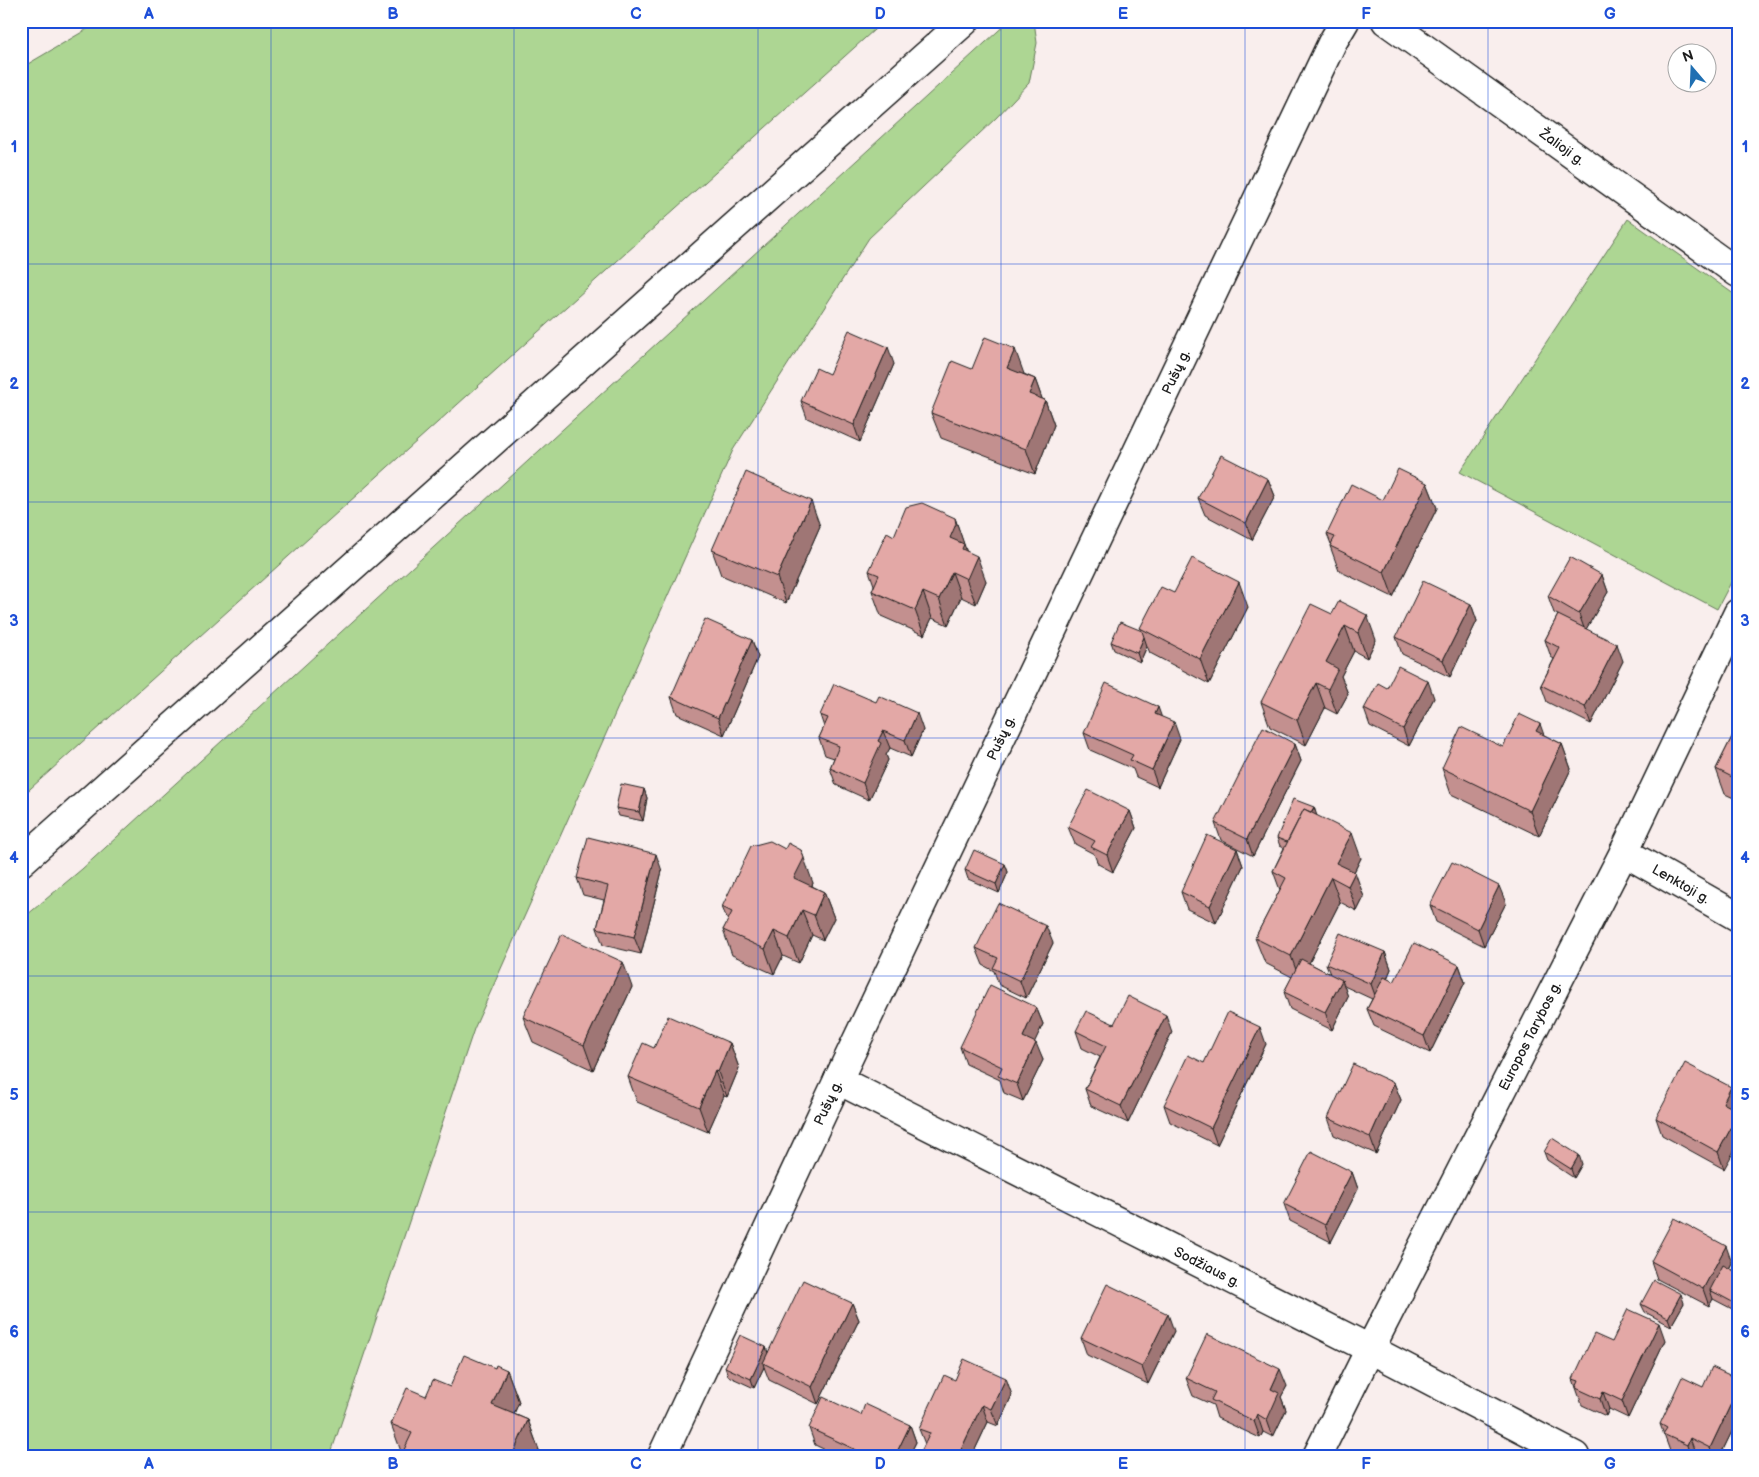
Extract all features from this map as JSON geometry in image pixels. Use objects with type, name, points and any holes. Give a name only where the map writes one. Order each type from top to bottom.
[{"type":"street","points":[[21,862],[965,21]]},
{"type":"street","name":"Pušų g.","points":[[662,1456],[838,1080],[1328,52],[1345,21]]},
{"type":"street","name":"Žalioji g.","points":[[1386,21],[1738,272]]},
{"type":"street","name":"Europos Tarybos g.","points":[[1317,1456],[1624,852],[1738,613]]},
{"type":"street","name":"Lenktoji g.","points":[[1624,852],[1738,917]]},
{"type":"street","name":"Sodžiaus g.","points":[[838,1080],[1370,1349],[1575,1456]]},
{"type":"green space","points":[[101,21],[884,21],[21,797],[21,68]]},
{"type":"green space","points":[[1009,21],[1034,21],[1037,43],[1029,83],[996,118],[869,238],[733,450],[474,1029],[330,1456],[21,1456],[21,920],[82,869]]},
{"type":"green space","points":[[1628,219],[1738,297],[1738,569],[1717,609],[1460,472]]},
{"type":"building","points":[[849,330],[888,347],[854,425],[801,401],[816,368],[829,374]]},
{"type":"building","points":[[985,337],[1015,349],[1007,368],[1035,379],[1029,394],[1045,400],[1026,449],[931,413],[952,361],[972,369]]},
{"type":"building","points":[[1221,455],[1268,479],[1246,523],[1198,498]]},
{"type":"building","points":[[1398,469],[1427,483],[1384,572],[1330,546],[1335,537],[1327,534],[1351,484],[1383,500]]},
{"type":"building","points":[[746,472],[811,501],[777,577],[712,550]]},
{"type":"building","points":[[922,503],[955,518],[956,524],[950,538],[964,544],[962,549],[977,556],[967,579],[952,572],[939,599],[923,592],[915,610],[872,591],[879,575],[869,571],[887,532],[894,536],[906,507]]},
{"type":"building","points":[[1570,557],[1602,575],[1579,614],[1548,596]]},
{"type":"building","points":[[1192,558],[1239,582],[1200,659],[1140,628],[1161,587],[1174,593]]},
{"type":"building","points":[[1423,581],[1471,604],[1443,660],[1396,637]]},
{"type":"building","points":[[1339,601],[1367,615],[1358,633],[1345,626],[1326,662],[1338,669],[1328,689],[1316,683],[1297,720],[1261,702],[1311,604],[1332,614]]},
{"type":"building","points":[[1558,615],[1617,644],[1585,707],[1541,685],[1560,648],[1545,640]]},
{"type":"building","points":[[705,619],[752,640],[718,718],[671,697]]},
{"type":"building","points":[[1120,622],[1142,631],[1144,637],[1137,653],[1111,642]]},
{"type":"building","points":[[1398,666],[1428,681],[1403,729],[1364,709],[1378,683],[1387,688]]},
{"type":"building","points":[[1106,683],[1158,707],[1155,714],[1174,722],[1152,770],[1130,760],[1133,755],[1084,733]]},
{"type":"building","points":[[834,684],[876,702],[879,696],[917,713],[905,740],[883,731],[878,741],[881,743],[863,783],[830,768],[839,746],[819,738],[828,718],[820,715]]},
{"type":"building","points":[[1519,714],[1540,724],[1536,731],[1562,744],[1530,811],[1442,768],[1461,727],[1503,747]]},
{"type":"building","points":[[1738,725],[1738,780],[1716,769]]},
{"type":"building","points":[[1263,727],[1295,744],[1247,839],[1215,823]]},
{"type":"building","points":[[621,784],[644,789],[639,812],[616,808]]},
{"type":"building","points":[[1088,790],[1130,811],[1107,855],[1091,847],[1095,841],[1068,827]]},
{"type":"building","points":[[1293,799],[1314,807],[1311,812],[1304,809],[1287,842],[1277,838]]},
{"type":"building","points":[[1304,809],[1352,833],[1336,863],[1355,872],[1348,886],[1331,877],[1291,956],[1255,938],[1286,878],[1273,871]]},
{"type":"building","points":[[1207,835],[1237,849],[1210,906],[1181,892]]},
{"type":"building","points":[[588,837],[656,854],[634,937],[597,928],[608,886],[577,878]]},
{"type":"building","points":[[770,841],[785,849],[788,843],[801,850],[804,858],[794,878],[824,892],[814,915],[802,910],[789,938],[774,931],[765,949],[723,930],[732,912],[722,907],[751,846]]},
{"type":"building","points":[[974,850],[1005,864],[996,884],[965,870]]},
{"type":"building","points":[[1452,862],[1499,886],[1478,929],[1430,905]]},
{"type":"building","points":[[998,903],[1046,926],[1020,981],[993,968],[998,958],[976,948]]},
{"type":"building","points":[[1340,933],[1385,952],[1371,984],[1326,964]]},
{"type":"building","points":[[562,934],[623,962],[584,1045],[523,1017]]},
{"type":"building","points":[[1414,943],[1459,965],[1424,1036],[1367,1009],[1384,977],[1394,982]]},
{"type":"building","points":[[1301,959],[1342,980],[1325,1012],[1284,992]]},
{"type":"building","points":[[990,985],[1036,1007],[1023,1037],[1036,1043],[1017,1084],[998,1076],[1002,1067],[960,1047]]},
{"type":"building","points":[[1128,996],[1166,1015],[1121,1106],[1085,1089],[1106,1046],[1076,1031],[1086,1011],[1114,1024]]},
{"type":"building","points":[[1228,1012],[1260,1027],[1211,1128],[1164,1105],[1188,1055],[1204,1063]]},
{"type":"building","points":[[668,1016],[730,1043],[718,1072],[715,1071],[699,1107],[628,1077],[643,1043],[654,1048]]},
{"type":"building","points":[[1685,1063],[1731,1087],[1723,1103],[1738,1111],[1738,1115],[1718,1152],[1656,1118]]},
{"type":"building","points":[[1353,1064],[1394,1083],[1370,1137],[1328,1118]]},
{"type":"building","points":[[1552,1138],[1579,1155],[1571,1169],[1544,1152]]},
{"type":"building","points":[[1311,1151],[1352,1172],[1325,1225],[1284,1204]]},
{"type":"building","points":[[1674,1218],[1726,1246],[1703,1289],[1651,1261]]},
{"type":"building","points":[[1723,1265],[1738,1273],[1738,1305],[1710,1290]]},
{"type":"building","points":[[803,1280],[852,1303],[812,1387],[763,1363]]},
{"type":"building","points":[[1654,1280],[1681,1294],[1668,1318],[1641,1304]]},
{"type":"building","points":[[1107,1284],[1168,1314],[1142,1367],[1081,1338]]},
{"type":"building","points":[[1628,1309],[1659,1323],[1622,1401],[1603,1392],[1600,1399],[1576,1388],[1579,1381],[1573,1379],[1594,1334],[1612,1342]]},
{"type":"building","points":[[1207,1334],[1280,1369],[1271,1389],[1279,1393],[1267,1420],[1257,1414],[1254,1421],[1211,1400],[1215,1392],[1186,1378]]},
{"type":"building","points":[[740,1335],[766,1347],[751,1379],[725,1367]]},
{"type":"building","points":[[464,1355],[495,1368],[496,1365],[507,1370],[492,1405],[528,1420],[512,1456],[401,1456],[412,1433],[391,1424],[407,1388],[426,1396],[433,1380],[450,1387]]},
{"type":"building","points":[[964,1359],[1006,1378],[991,1409],[982,1405],[958,1456],[919,1456],[930,1433],[919,1429],[944,1375],[955,1380]]},
{"type":"building","points":[[1712,1367],[1738,1379],[1738,1389],[1710,1448],[1690,1438],[1687,1445],[1663,1434],[1667,1428],[1660,1424],[1682,1377],[1703,1387]]},
{"type":"building","points":[[823,1397],[861,1415],[865,1404],[910,1425],[895,1456],[869,1456],[809,1428]]},
{"type":"building","points":[[1359,1452],[1369,1456],[1358,1456]]}]
